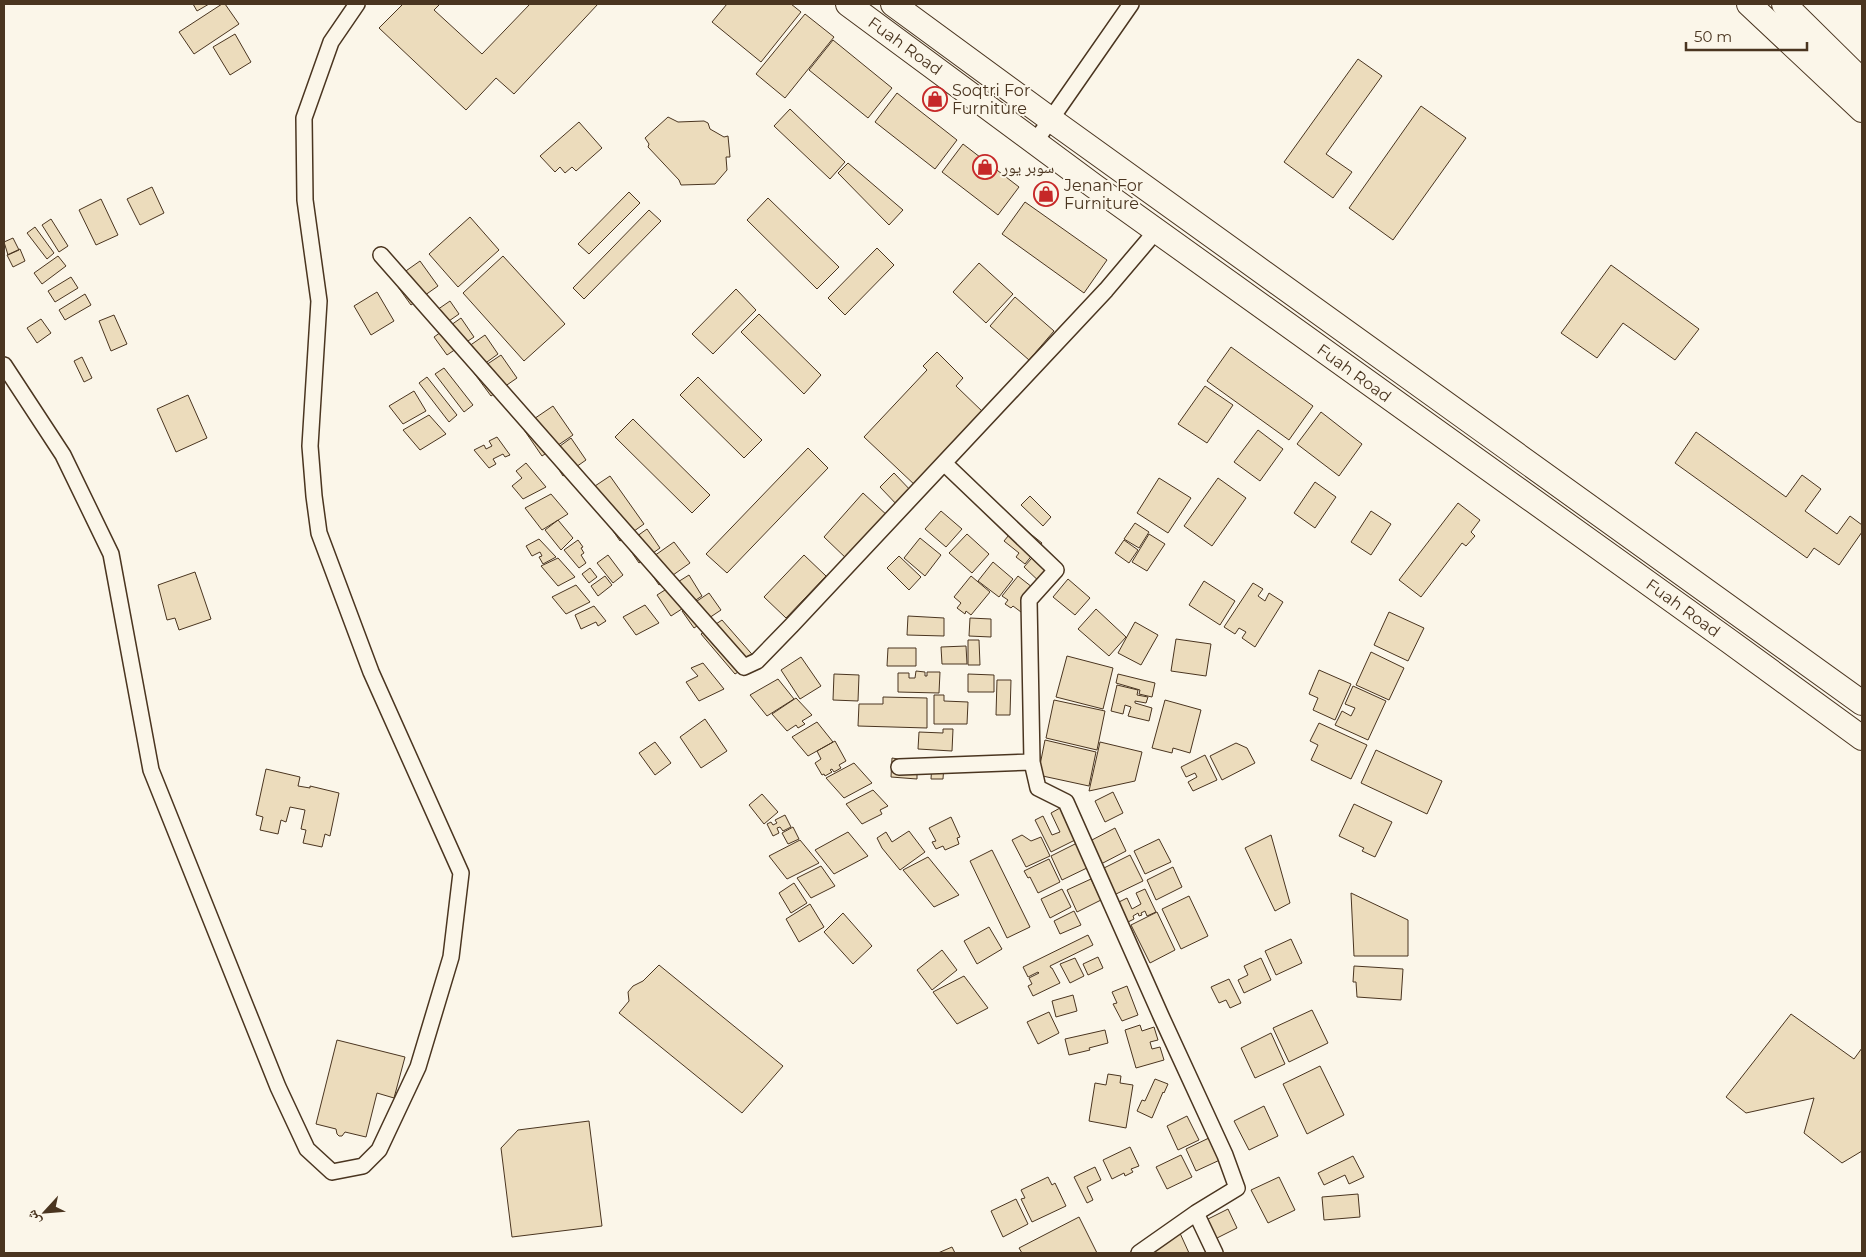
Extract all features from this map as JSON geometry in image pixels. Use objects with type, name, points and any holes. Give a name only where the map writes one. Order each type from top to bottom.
[{"type":"highway","name":"Fuah Road","points":[[848,4],[1156,231],[1862,738]]},
{"type":"highway","name":"Fuah Road","points":[[893,4],[1862,703]]},
{"type":"highway","points":[[1749,4],[1862,110]]},
{"type":"highway","points":[[1784,4],[1862,81]]},
{"type":"street","points":[[4,365],[63,455],[111,554],[151,770],[278,1087],[307,1149],[332,1172],[363,1166],[379,1150],[418,1067],[451,957],[461,873],[371,672],[319,533],[314,496],[310,446],[319,301],[305,200],[304,118],[331,42],[357,4]]},
{"type":"street","points":[[1035,142],[1131,4]]},
{"type":"street","points":[[381,255],[744,667],[757,661],[1106,290],[1156,231]]},
{"type":"street","points":[[944,463],[1056,570],[1029,600],[1032,762],[1038,788],[1066,802],[1153,999],[1225,1155],[1237,1188],[1139,1253]]},
{"type":"street","points":[[899,766],[1032,762]]},
{"type":"street","points":[[1196,1214],[1214,1253]]},
{"type":"building","points":[[193,4],[209,4],[197,11]]},
{"type":"building","points":[[222,4],[225,4],[239,24],[194,54],[179,32]]},
{"type":"building","points":[[403,4],[440,4],[434,10],[482,54],[530,4],[598,4],[514,94],[496,78],[466,110],[379,28]]},
{"type":"building","points":[[727,4],[791,4],[801,12],[761,62],[712,22]]},
{"type":"building","points":[[805,14],[834,37],[785,98],[756,74]]},
{"type":"building","points":[[235,34],[251,62],[230,75],[213,47]]},
{"type":"building","points":[[833,40],[892,88],[868,118],[809,70]]},
{"type":"building","points":[[1358,59],[1382,76],[1326,154],[1352,172],[1333,198],[1284,162]]},
{"type":"building","points":[[897,93],[957,140],[935,169],[875,122]]},
{"type":"building","points":[[1421,106],[1466,138],[1393,240],[1349,208]]},
{"type":"building","points":[[790,109],[845,162],[830,179],[774,126]]},
{"type":"building","points":[[668,117],[678,122],[704,121],[708,123],[710,129],[724,137],[728,136],[730,157],[726,157],[727,170],[715,184],[681,185],[679,180],[648,147],[649,144],[645,138]]},
{"type":"building","points":[[579,122],[602,148],[576,171],[572,167],[565,173],[560,167],[555,172],[540,156]]},
{"type":"building","points":[[963,144],[1019,187],[998,215],[942,172]]},
{"type":"building","points":[[848,163],[903,210],[889,225],[838,173]]},
{"type":"building","points":[[152,187],[164,213],[140,225],[127,199]]},
{"type":"building","points":[[629,192],[640,203],[589,254],[578,244]]},
{"type":"building","points":[[768,198],[839,267],[817,289],[747,220]]},
{"type":"building","points":[[101,199],[118,235],[96,245],[79,210]]},
{"type":"building","points":[[1025,202],[1107,260],[1084,293],[1002,234]]},
{"type":"building","points":[[649,210],[661,221],[584,299],[573,288]]},
{"type":"building","points":[[470,217],[499,250],[458,287],[429,254]]},
{"type":"building","points":[[51,219],[68,246],[59,252],[42,225]]},
{"type":"building","points":[[35,227],[54,253],[47,259],[27,233]]},
{"type":"building","points":[[13,238],[19,250],[8,255],[4,242]]},
{"type":"building","points":[[877,248],[894,265],[845,315],[828,298]]},
{"type":"building","points":[[20,249],[25,261],[13,267],[7,255]]},
{"type":"building","points":[[58,256],[66,266],[42,284],[34,273]]},
{"type":"building","points":[[503,256],[565,324],[524,361],[463,293]]},
{"type":"building","points":[[420,261],[438,286],[411,305],[393,280]]},
{"type":"building","points":[[979,263],[1013,294],[986,323],[953,292]]},
{"type":"building","points":[[1611,265],[1699,329],[1675,360],[1623,323],[1597,358],[1561,333]]},
{"type":"building","points":[[71,277],[78,288],[55,302],[48,291]]},
{"type":"building","points":[[736,289],[756,310],[713,354],[692,334]]},
{"type":"building","points":[[377,292],[394,321],[371,335],[354,306]]},
{"type":"building","points":[[85,294],[91,305],[65,320],[59,310]]},
{"type":"building","points":[[1015,297],[1054,331],[1029,360],[990,326]]},
{"type":"building","points":[[450,301],[459,314],[436,330],[429,320],[434,312]]},
{"type":"building","points":[[759,314],[821,375],[804,394],[741,332]]},
{"type":"building","points":[[114,315],[127,344],[111,351],[99,321]]},
{"type":"building","points":[[461,318],[474,337],[447,355],[434,337]]},
{"type":"building","points":[[41,319],[51,333],[37,343],[27,328]]},
{"type":"building","points":[[485,335],[498,354],[476,370],[462,351]]},
{"type":"building","points":[[1231,347],[1313,406],[1289,440],[1207,381]]},
{"type":"building","points":[[937,352],[963,378],[956,386],[985,414],[917,487],[864,437],[927,370],[923,366]]},
{"type":"building","points":[[501,355],[517,378],[491,396],[474,373]]},
{"type":"building","points":[[82,357],[92,378],[84,382],[74,361]]},
{"type":"building","points":[[444,368],[473,405],[464,412],[435,374]]},
{"type":"building","points":[[427,377],[457,415],[449,422],[419,383]]},
{"type":"building","points":[[698,377],[762,440],[744,458],[680,395]]},
{"type":"building","points":[[1205,386],[1233,405],[1207,443],[1178,424]]},
{"type":"building","points":[[414,391],[426,411],[403,424],[389,406]]},
{"type":"building","points":[[188,395],[207,438],[176,452],[157,409]]},
{"type":"building","points":[[553,406],[573,435],[542,456],[522,427]]},
{"type":"building","points":[[1321,412],[1362,444],[1339,476],[1297,444]]},
{"type":"building","points":[[429,415],[446,434],[420,450],[403,430]]},
{"type":"building","points":[[633,419],[710,495],[692,513],[615,437]]},
{"type":"building","points":[[1258,430],[1283,449],[1260,481],[1234,462]]},
{"type":"building","points":[[1696,432],[1786,497],[1802,475],[1821,489],[1805,511],[1837,534],[1850,516],[1862,525],[1862,532],[1839,565],[1814,548],[1807,558],[1675,463]]},
{"type":"building","points":[[497,437],[510,455],[505,457],[503,454],[493,459],[496,464],[489,468],[474,450],[484,445],[486,449],[492,446],[489,441]]},
{"type":"building","points":[[571,438],[586,460],[563,476],[549,454]]},
{"type":"building","points":[[808,448],[828,468],[727,573],[706,554]]},
{"type":"building","points":[[526,463],[546,487],[523,499],[512,486],[522,478],[516,471]]},
{"type":"building","points":[[894,473],[914,494],[900,508],[880,487]]},
{"type":"building","points":[[610,476],[644,524],[620,541],[586,492]]},
{"type":"building","points":[[1159,478],[1191,498],[1168,533],[1137,513]]},
{"type":"building","points":[[1218,478],[1246,498],[1212,546],[1184,526]]},
{"type":"building","points":[[1315,482],[1336,497],[1315,528],[1294,513]]},
{"type":"building","points":[[863,493],[889,517],[849,561],[824,537]]},
{"type":"building","points":[[551,494],[568,514],[542,530],[525,508]]},
{"type":"building","points":[[1030,496],[1051,517],[1043,526],[1021,505]]},
{"type":"building","points":[[1458,503],[1480,520],[1471,532],[1475,536],[1466,546],[1462,543],[1421,597],[1399,580]]},
{"type":"building","points":[[941,511],[962,529],[946,547],[925,529]]},
{"type":"building","points":[[1371,511],[1391,524],[1371,555],[1351,542]]},
{"type":"building","points":[[558,520],[573,538],[561,550],[545,530]]},
{"type":"building","points":[[1135,523],[1149,532],[1139,548],[1124,539]]},
{"type":"building","points":[[1018,524],[1042,543],[1025,564],[1016,557],[1019,553],[1004,541]]},
{"type":"building","points":[[647,529],[660,548],[639,563],[626,544]]},
{"type":"building","points":[[967,534],[989,554],[972,573],[949,553]]},
{"type":"building","points":[[1149,534],[1165,544],[1147,571],[1132,562]]},
{"type":"building","points":[[920,538],[941,555],[925,576],[904,558]]},
{"type":"building","points":[[539,539],[556,557],[543,564],[539,557],[542,556],[540,552],[532,556],[526,546]]},
{"type":"building","points":[[578,540],[583,547],[581,548],[584,553],[581,555],[586,563],[579,568],[564,550]]},
{"type":"building","points":[[1124,540],[1138,550],[1129,563],[1115,553]]},
{"type":"building","points":[[674,542],[690,563],[659,585],[644,563]]},
{"type":"building","points":[[1039,550],[1059,569],[1044,586],[1024,567]]},
{"type":"building","points":[[608,555],[623,575],[613,583],[597,563]]},
{"type":"building","points":[[804,555],[826,576],[786,618],[764,597]]},
{"type":"building","points":[[899,556],[921,577],[909,590],[887,568]]},
{"type":"building","points":[[558,558],[575,577],[558,586],[541,566]]},
{"type":"building","points":[[993,562],[1013,579],[999,597],[978,581]]},
{"type":"building","points":[[590,568],[597,577],[589,583],[582,574]]},
{"type":"building","points":[[195,572],[211,619],[179,630],[175,618],[167,620],[158,585]]},
{"type":"building","points":[[689,575],[702,596],[671,616],[657,595]]},
{"type":"building","points":[[605,576],[612,585],[598,596],[591,586]]},
{"type":"building","points":[[971,576],[990,592],[971,615],[966,611],[965,614],[957,608],[961,603],[954,597]]},
{"type":"building","points":[[1018,576],[1037,591],[1021,612],[1013,606],[1011,608],[1005,604],[1008,600],[1002,596]]},
{"type":"building","points":[[1068,579],[1090,598],[1075,615],[1053,597]]},
{"type":"building","points":[[1204,581],[1235,601],[1220,625],[1189,605]]},
{"type":"building","points":[[1253,583],[1263,589],[1258,596],[1265,601],[1269,593],[1283,602],[1255,647],[1242,638],[1246,632],[1239,628],[1235,634],[1224,627]]},
{"type":"building","points":[[576,585],[590,602],[566,614],[552,597]]},
{"type":"building","points":[[709,593],[721,610],[694,628],[682,611]]},
{"type":"building","points":[[645,605],[659,623],[636,635],[623,617]]},
{"type":"building","points":[[594,606],[606,621],[598,626],[596,622],[581,629],[575,615]]},
{"type":"building","points":[[1096,609],[1126,637],[1109,656],[1078,629]]},
{"type":"building","points":[[1389,612],[1424,628],[1408,661],[1374,645]]},
{"type":"building","points":[[908,616],[944,618],[944,636],[907,635]]},
{"type":"building","points":[[970,618],[991,619],[991,637],[969,636]]},
{"type":"building","points":[[722,620],[757,660],[735,674],[701,634]]},
{"type":"building","points":[[1135,622],[1158,635],[1141,665],[1118,653]]},
{"type":"building","points":[[1176,639],[1211,644],[1206,676],[1171,671]]},
{"type":"building","points":[[968,640],[979,640],[980,665],[968,665]]},
{"type":"building","points":[[966,646],[967,664],[942,664],[941,647]]},
{"type":"building","points":[[888,648],[916,648],[916,666],[887,666]]},
{"type":"building","points":[[1371,652],[1404,668],[1389,700],[1356,685]]},
{"type":"building","points":[[1067,656],[1113,668],[1103,709],[1056,697]]},
{"type":"building","points":[[801,657],[821,686],[800,699],[781,670]]},
{"type":"building","points":[[703,663],[724,689],[699,701],[686,682],[698,676],[691,668]]},
{"type":"building","points":[[1319,670],[1351,684],[1335,720],[1313,710],[1318,698],[1309,694]]},
{"type":"building","points":[[916,671],[925,672],[925,676],[927,676],[927,672],[940,672],[939,693],[898,692],[898,673],[909,673],[909,678],[915,678]]},
{"type":"building","points":[[834,674],[859,675],[858,701],[833,700]]},
{"type":"building","points":[[968,674],[994,675],[994,692],[968,692]]},
{"type":"building","points":[[1118,674],[1155,683],[1152,697],[1139,694],[1140,690],[1116,683]]},
{"type":"building","points":[[778,679],[794,699],[767,716],[750,695]]},
{"type":"building","points":[[997,680],[1011,680],[1010,715],[996,715]]},
{"type":"building","points":[[1117,685],[1138,690],[1137,695],[1148,697],[1146,703],[1135,701],[1135,703],[1152,708],[1149,721],[1128,716],[1131,707],[1125,705],[1123,714],[1111,711]]},
{"type":"building","points":[[1353,686],[1386,701],[1368,740],[1335,725],[1342,711],[1351,716],[1355,708],[1345,704]]},
{"type":"building","points":[[934,695],[944,695],[944,701],[968,702],[967,724],[934,724]]},
{"type":"building","points":[[883,697],[927,698],[927,728],[858,726],[859,704],[883,704]]},
{"type":"building","points":[[796,698],[812,715],[802,721],[805,724],[798,728],[796,725],[787,731],[772,714]]},
{"type":"building","points":[[1054,700],[1105,711],[1097,750],[1046,738]]},
{"type":"building","points":[[1165,700],[1201,710],[1190,753],[1173,748],[1172,753],[1152,748]]},
{"type":"building","points":[[705,719],[727,751],[701,768],[680,737]]},
{"type":"building","points":[[817,722],[833,742],[808,756],[792,737]]},
{"type":"building","points":[[1319,723],[1367,745],[1351,779],[1311,760],[1318,745],[1310,741]]},
{"type":"building","points":[[943,729],[953,729],[952,751],[918,749],[919,732],[943,733]]},
{"type":"building","points":[[1045,740],[1096,752],[1089,786],[1038,775]]},
{"type":"building","points":[[835,741],[846,761],[839,765],[841,768],[834,772],[832,769],[830,770],[832,772],[825,776],[824,774],[822,775],[815,763],[821,759],[817,751]]},
{"type":"building","points":[[655,742],[671,763],[655,775],[639,753]]},
{"type":"building","points":[[1100,742],[1142,752],[1135,781],[1089,791]]},
{"type":"building","points":[[1236,743],[1247,748],[1255,763],[1222,780],[1210,756]]},
{"type":"building","points":[[1376,750],[1442,781],[1427,814],[1361,783]]},
{"type":"building","points":[[1205,755],[1217,780],[1193,791],[1188,782],[1197,777],[1195,773],[1186,777],[1181,767]]},
{"type":"building","points":[[892,758],[898,759],[898,766],[917,766],[917,779],[891,777]]},
{"type":"building","points":[[854,763],[872,783],[844,798],[826,778]]},
{"type":"building","points":[[932,763],[944,764],[943,779],[931,779]]},
{"type":"building","points":[[266,769],[300,777],[298,786],[310,788],[310,786],[339,793],[330,836],[325,834],[322,847],[303,843],[306,830],[301,829],[305,810],[290,807],[286,822],[281,820],[278,834],[260,830],[263,817],[256,815]]},
{"type":"building","points":[[873,790],[888,806],[880,810],[882,814],[862,824],[846,804]]},
{"type":"building","points":[[1113,792],[1123,813],[1105,822],[1095,801]]},
{"type":"building","points":[[762,794],[778,812],[764,824],[749,805]]},
{"type":"building","points":[[1354,804],[1392,822],[1375,857],[1362,851],[1364,848],[1339,836]]},
{"type":"building","points":[[1060,808],[1075,840],[1051,852],[1035,820],[1043,816],[1052,835],[1060,832],[1051,813]]},
{"type":"building","points":[[785,815],[791,827],[783,831],[780,827],[777,828],[779,833],[773,836],[767,824],[771,822],[773,825],[777,823],[775,820]]},
{"type":"building","points":[[951,817],[960,837],[957,838],[959,844],[945,850],[943,846],[936,849],[932,842],[936,841],[929,828]]},
{"type":"building","points":[[793,827],[799,839],[788,844],[782,833]]},
{"type":"building","points":[[1115,828],[1126,851],[1101,864],[1090,841]]},
{"type":"building","points":[[909,831],[925,852],[900,870],[882,848],[877,838],[886,832],[892,842]]},
{"type":"building","points":[[848,832],[868,856],[834,874],[815,850]]},
{"type":"building","points":[[1022,835],[1031,841],[1041,837],[1050,856],[1026,867],[1012,840]]},
{"type":"building","points":[[1271,835],[1290,903],[1275,911],[1245,848]]},
{"type":"building","points":[[1159,839],[1171,862],[1145,874],[1134,851]]},
{"type":"building","points":[[800,840],[819,863],[787,879],[769,856]]},
{"type":"building","points":[[1077,843],[1089,867],[1062,880],[1051,856]]},
{"type":"building","points":[[992,850],[1030,927],[1007,938],[970,861]]},
{"type":"building","points":[[1130,855],[1143,881],[1114,895],[1102,869]]},
{"type":"building","points":[[928,857],[959,895],[934,907],[903,870]]},
{"type":"building","points":[[1049,859],[1060,882],[1038,893],[1030,877],[1028,878],[1024,871]]},
{"type":"building","points":[[821,866],[835,886],[811,898],[797,878]]},
{"type":"building","points":[[1173,867],[1182,887],[1156,900],[1147,880]]},
{"type":"building","points":[[1091,879],[1101,900],[1077,912],[1067,890]]},
{"type":"building","points":[[794,883],[807,903],[791,913],[779,893]]},
{"type":"building","points":[[1062,889],[1071,907],[1050,918],[1041,899]]},
{"type":"building","points":[[1145,889],[1156,912],[1147,916],[1145,911],[1139,916],[1138,913],[1133,916],[1134,919],[1128,922],[1119,902],[1127,898],[1132,909],[1141,904],[1136,893]]},
{"type":"building","points":[[1351,893],[1408,920],[1408,956],[1354,956]]},
{"type":"building","points":[[1189,896],[1208,936],[1181,949],[1162,909]]},
{"type":"building","points":[[810,904],[824,927],[799,942],[786,919]]},
{"type":"building","points":[[1074,911],[1081,925],[1060,934],[1054,921]]},
{"type":"building","points":[[1157,912],[1175,950],[1150,963],[1131,925]]},
{"type":"building","points":[[843,913],[872,946],[853,964],[824,932]]},
{"type":"building","points":[[989,927],[1002,949],[977,964],[964,941]]},
{"type":"building","points":[[1088,935],[1093,945],[1050,966],[1060,983],[1033,996],[1028,986],[1032,984],[1029,978],[1039,973],[1028,977],[1023,967]]},
{"type":"building","points":[[1291,939],[1302,963],[1276,975],[1265,951]]},
{"type":"building","points":[[942,950],[957,970],[932,990],[917,970]]},
{"type":"building","points":[[1098,957],[1103,968],[1088,975],[1083,964]]},
{"type":"building","points":[[1075,958],[1084,976],[1070,983],[1060,964]]},
{"type":"building","points":[[1261,958],[1271,980],[1244,993],[1238,980],[1248,975],[1244,966]]},
{"type":"building","points":[[659,965],[783,1066],[742,1113],[619,1013],[629,1001],[628,992],[633,986],[643,981]]},
{"type":"building","points":[[1354,966],[1403,969],[1401,1000],[1357,997],[1356,982],[1353,982]]},
{"type":"building","points":[[964,976],[988,1008],[957,1024],[933,992]]},
{"type":"building","points":[[1229,979],[1241,1003],[1230,1008],[1226,1000],[1219,1003],[1211,987]]},
{"type":"building","points":[[1127,986],[1138,1015],[1122,1021],[1113,1004],[1117,1003],[1112,992]]},
{"type":"building","points":[[1073,995],[1077,1011],[1056,1017],[1052,1001]]},
{"type":"building","points":[[1312,1010],[1328,1043],[1289,1062],[1273,1028]]},
{"type":"building","points":[[1049,1012],[1059,1033],[1038,1044],[1027,1022]]},
{"type":"building","points":[[1791,1014],[1854,1059],[1862,1048],[1862,1151],[1842,1163],[1804,1133],[1814,1098],[1746,1113],[1726,1097]]},
{"type":"building","points":[[1140,1025],[1142,1031],[1154,1027],[1158,1040],[1150,1042],[1152,1049],[1160,1047],[1164,1060],[1136,1068],[1125,1030]]},
{"type":"building","points":[[1105,1030],[1108,1043],[1069,1055],[1065,1039]]},
{"type":"building","points":[[1271,1033],[1285,1064],[1255,1078],[1241,1048]]},
{"type":"building","points":[[337,1040],[405,1057],[394,1098],[377,1093],[366,1137],[345,1132],[342,1136],[339,1136],[336,1129],[316,1124]]},
{"type":"building","points":[[1320,1066],[1344,1115],[1307,1134],[1283,1084]]},
{"type":"building","points":[[1108,1074],[1121,1076],[1120,1083],[1133,1085],[1126,1128],[1089,1121],[1095,1083],[1106,1085]]},
{"type":"building","points":[[1155,1079],[1168,1084],[1152,1118],[1137,1111],[1142,1100],[1145,1101]]},
{"type":"building","points":[[1264,1106],[1278,1136],[1249,1150],[1234,1121]]},
{"type":"building","points":[[1187,1116],[1199,1140],[1178,1150],[1167,1126]]},
{"type":"building","points":[[589,1121],[602,1226],[512,1237],[501,1148],[518,1130]]},
{"type":"building","points":[[1211,1137],[1222,1159],[1196,1171],[1186,1149]]},
{"type":"building","points":[[1130,1147],[1139,1166],[1131,1169],[1133,1172],[1125,1176],[1124,1173],[1112,1179],[1103,1160]]},
{"type":"building","points":[[1181,1155],[1192,1177],[1167,1189],[1156,1167]]},
{"type":"building","points":[[1353,1156],[1364,1177],[1349,1184],[1345,1175],[1324,1185],[1318,1173]]},
{"type":"building","points":[[1095,1167],[1101,1180],[1087,1187],[1093,1200],[1087,1203],[1074,1177]]},
{"type":"building","points":[[1048,1177],[1052,1185],[1055,1183],[1066,1206],[1032,1222],[1021,1199],[1025,1198],[1021,1190]]},
{"type":"building","points":[[1279,1177],[1295,1210],[1268,1223],[1251,1190]]},
{"type":"building","points":[[1358,1194],[1360,1217],[1324,1220],[1322,1197]]},
{"type":"building","points":[[1016,1199],[1028,1224],[1003,1237],[991,1211]]},
{"type":"building","points":[[1228,1209],[1237,1228],[1213,1240],[1204,1221]]},
{"type":"building","points":[[1079,1217],[1097,1253],[1022,1253],[1019,1248]]},
{"type":"building","points":[[1179,1231],[1189,1253],[1145,1253]]},
{"type":"building","points":[[952,1247],[955,1253],[938,1253]]},
{"type":"place","name":"Soqtri For Furniture","points":[[935,99]]},
{"type":"place","name":"سوبر يور","points":[[985,167]]},
{"type":"place","name":"Jenan For Furniture","points":[[1046,194]]}]
